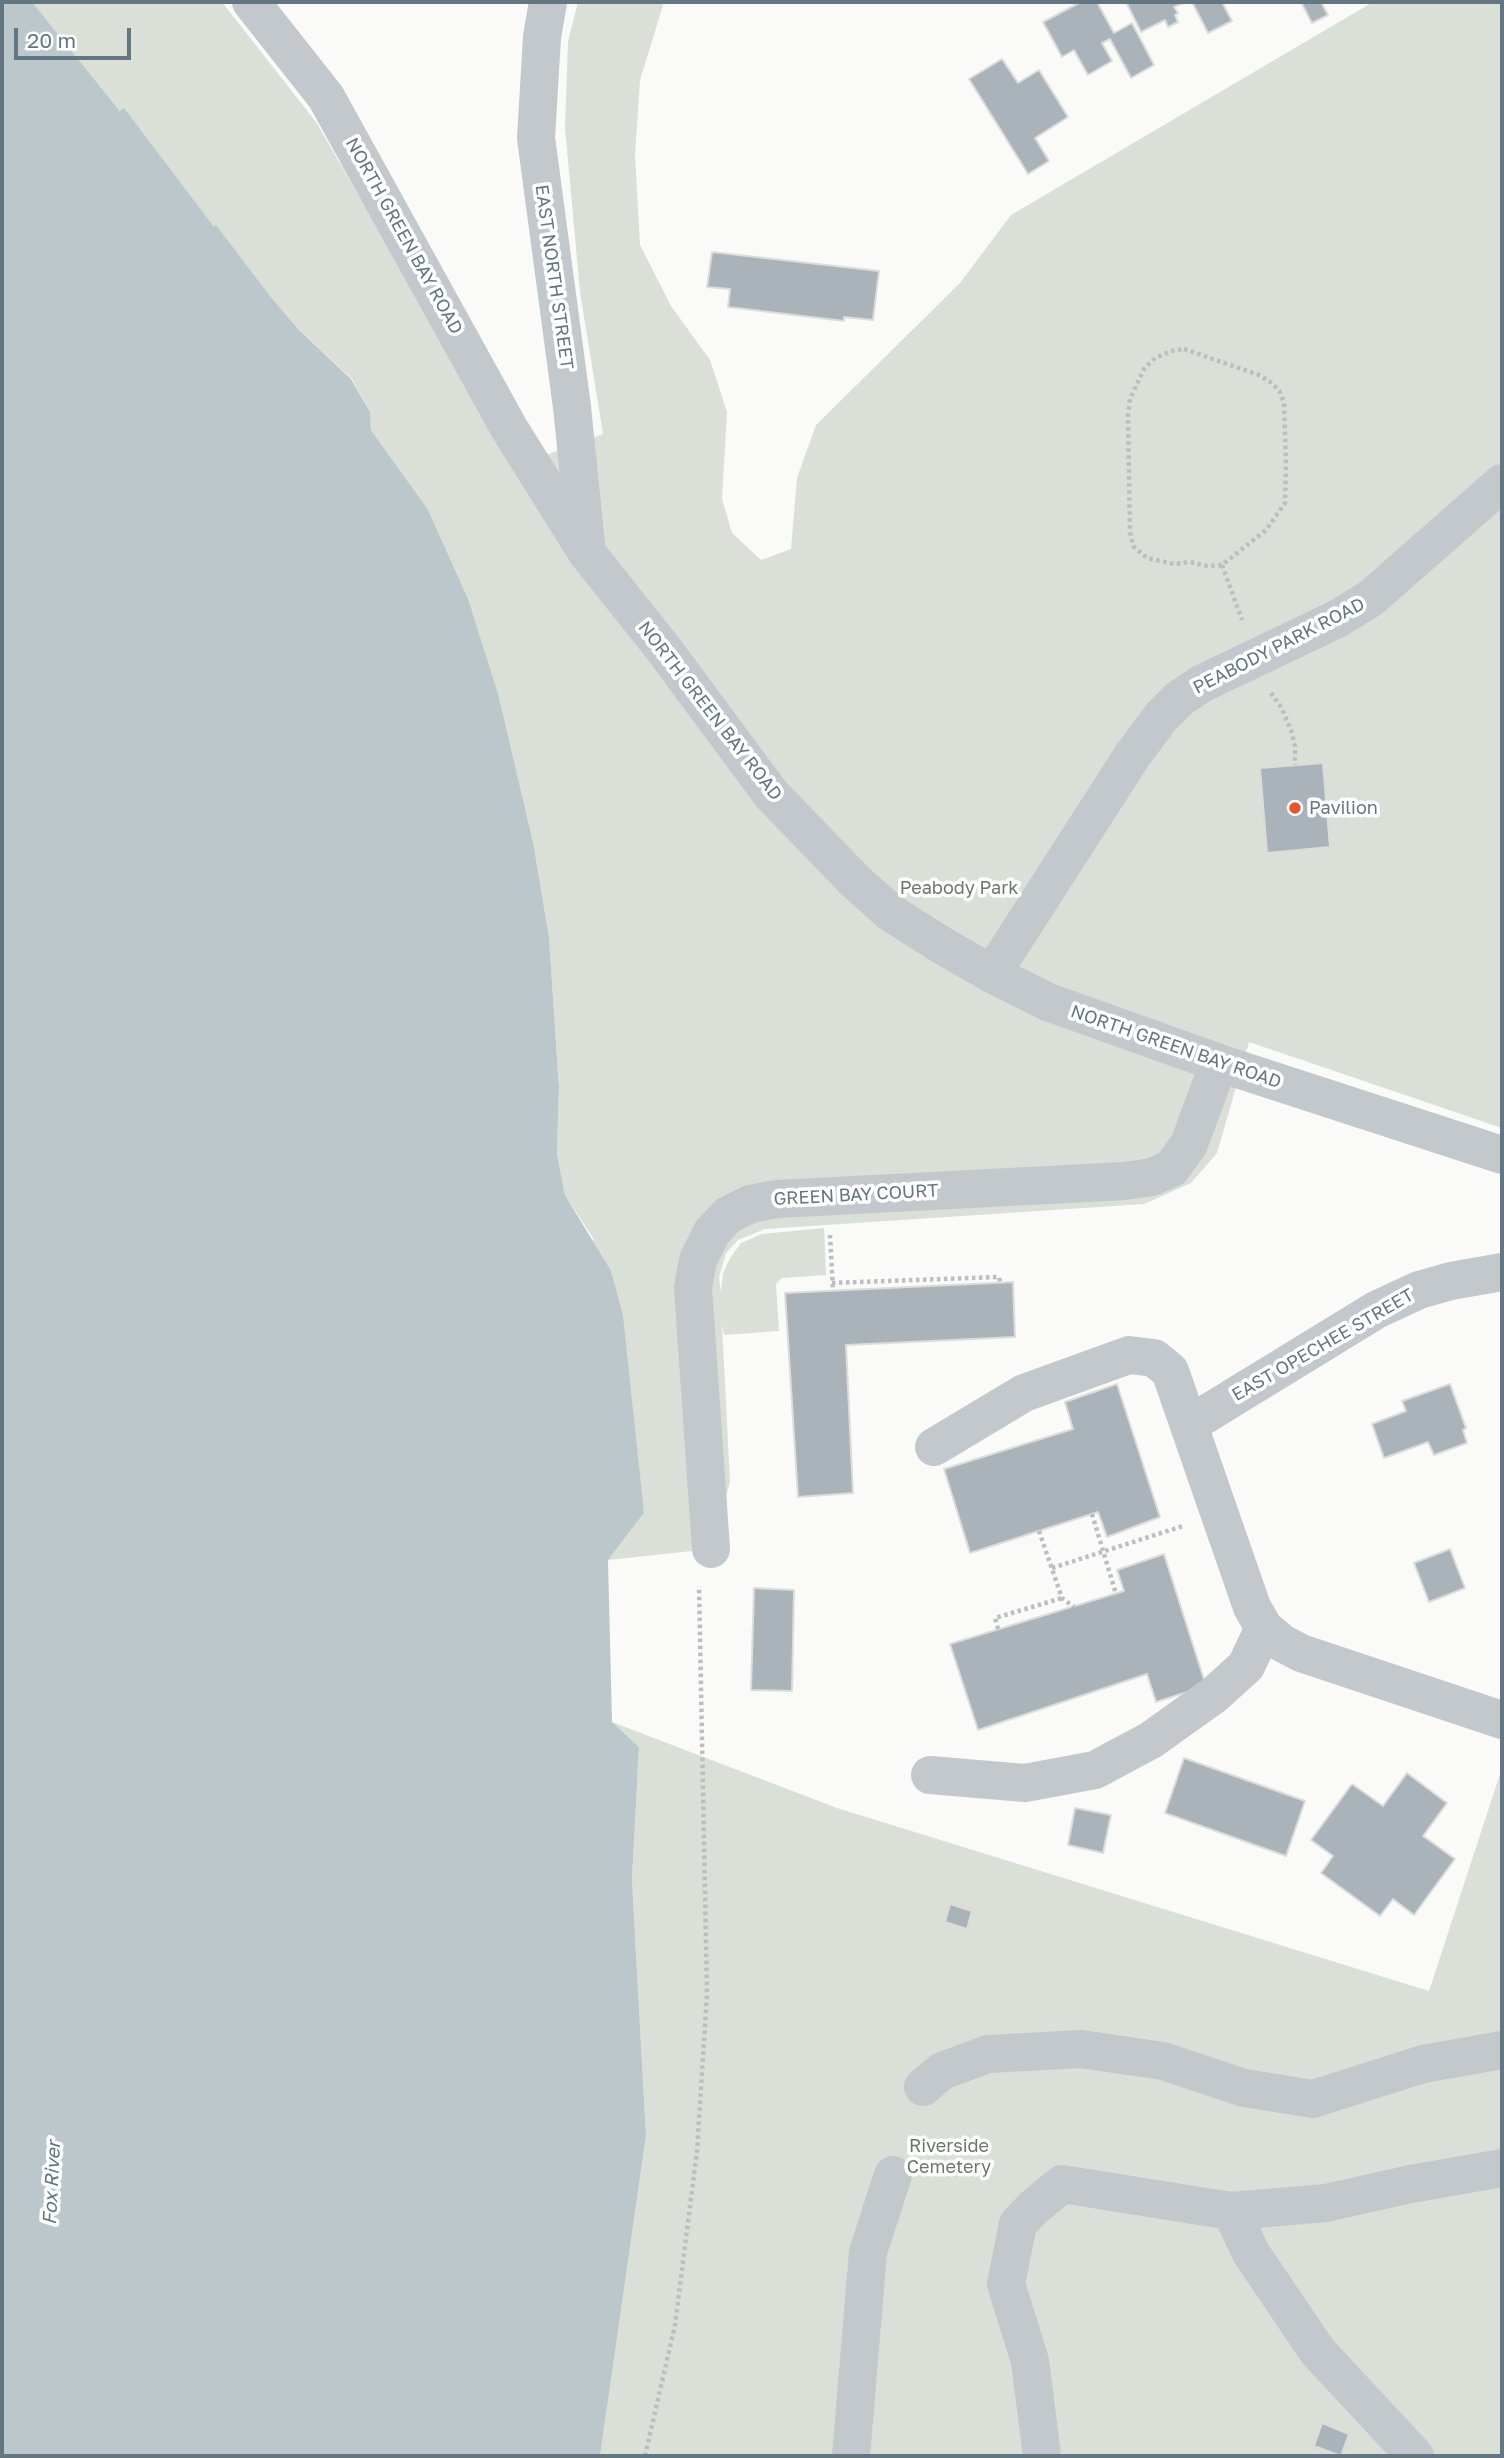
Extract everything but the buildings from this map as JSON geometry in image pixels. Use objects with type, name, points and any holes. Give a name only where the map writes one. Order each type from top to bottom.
[{"type":"street","name":"NORTH GREEN BAY ROAD","points":[[251,2],[334,108],[509,428],[587,553],[662,647],[771,794],[855,881],[891,913],[992,974],[1048,1002],[1219,1063],[1502,1154]]},
{"type":"street","name":"EAST NORTH STREET","points":[[548,2],[541,37],[536,138],[572,407],[587,553]]},
{"type":"street","name":"PEABODY PARK ROAD","points":[[992,974],[1124,767],[1161,717],[1179,699],[1201,684],[1337,619],[1371,598],[1502,483]]},
{"type":"street","name":"GREEN BAY COURT","points":[[710,1549],[693,1288],[698,1260],[712,1232],[728,1215],[751,1204],[777,1199],[1125,1181],[1152,1177],[1172,1168],[1189,1144],[1219,1063]]},
{"type":"street","name":"EAST OPECHEE STREET","points":[[1190,1424],[1377,1310],[1419,1290],[1502,1272]]},
{"type":"street","points":[[934,1447],[1024,1393],[1129,1355],[1154,1357],[1170,1371],[1252,1607],[1264,1628],[1282,1643],[1301,1653],[1502,1720]]},
{"type":"street","points":[[930,1775],[1025,1783],[1095,1770],[1151,1740],[1214,1695],[1246,1666],[1264,1628]]},
{"type":"street","points":[[923,2087],[942,2071],[988,2054],[1081,2049],[1163,2061],[1244,2088],[1312,2099],[1423,2064],[1502,2050]]},
{"type":"street","points":[[1042,2456],[1030,2361],[1006,2284],[1018,2224],[1032,2208],[1062,2184],[1231,2211],[1326,2203],[1502,2168]]},
{"type":"street","points":[[851,2456],[868,2252],[893,2175]]},
{"type":"street","points":[[1231,2211],[1251,2253],[1318,2352],[1415,2456]]},
{"type":"path","points":[[1184,349],[1259,375],[1272,383],[1280,392],[1284,403],[1285,503],[1266,530],[1222,565],[1158,562],[1147,558],[1133,546],[1128,498],[1130,399],[1144,369],[1155,358],[1171,351],[1184,349]]},
{"type":"path","points":[[828,1196],[833,1290]]},
{"type":"path","points":[[832,1283],[999,1277],[1000,1282]]},
{"type":"path","points":[[1092,1514],[1116,1594]]},
{"type":"path","points":[[1052,1568],[1220,1514]]},
{"type":"path","points":[[1039,1531],[1062,1598],[1074,1607]]},
{"type":"path","points":[[645,2456],[675,2325],[697,2151],[707,1994],[699,1574],[710,1549]]},
{"type":"path","points":[[999,1629],[995,1618],[1062,1598]]},
{"type":"green space","name":"Peabody Park","points":[[32,2],[222,2],[316,122],[516,466],[603,434],[580,292],[565,127],[568,42],[578,2],[664,2],[640,80],[635,156],[640,245],[671,306],[710,360],[727,412],[722,499],[732,533],[761,560],[791,549],[797,478],[816,425],[960,283],[1011,215],[1373,2],[1502,2],[1502,1128],[1249,1042],[1217,1153],[1191,1183],[1144,1204],[765,1229],[738,1240],[726,1253],[719,1277],[721,1293],[723,1273],[730,1258],[741,1243],[762,1234],[824,1228],[826,1275],[782,1278],[776,1284],[779,1331],[724,1335],[722,1324],[730,1482],[711,1549],[608,1560],[644,1513],[593,1238],[565,1195],[557,1154],[559,1088],[549,937],[533,842],[499,697],[427,508],[371,430],[370,412],[352,379],[298,329],[216,226],[214,228],[124,109],[121,112]]},
{"type":"green space","name":"Riverside Cemetery","points":[[612,1722],[837,1808],[1429,1991],[1502,1768],[1502,2456],[600,2456],[646,2136],[632,1880],[639,1747]]},
{"type":"water","name":"Fox River","points":[[2,2],[32,2],[120,111],[124,108],[270,296],[298,329],[351,379],[370,412],[371,430],[427,508],[468,599],[499,697],[533,842],[549,937],[559,1088],[557,1154],[565,1195],[611,1271],[623,1316],[644,1513],[608,1560],[612,1722],[639,1747],[632,1880],[646,2136],[600,2456],[2,2456]]},
{"type":"place","name":"Pavilion","points":[[1295,808]]}]
